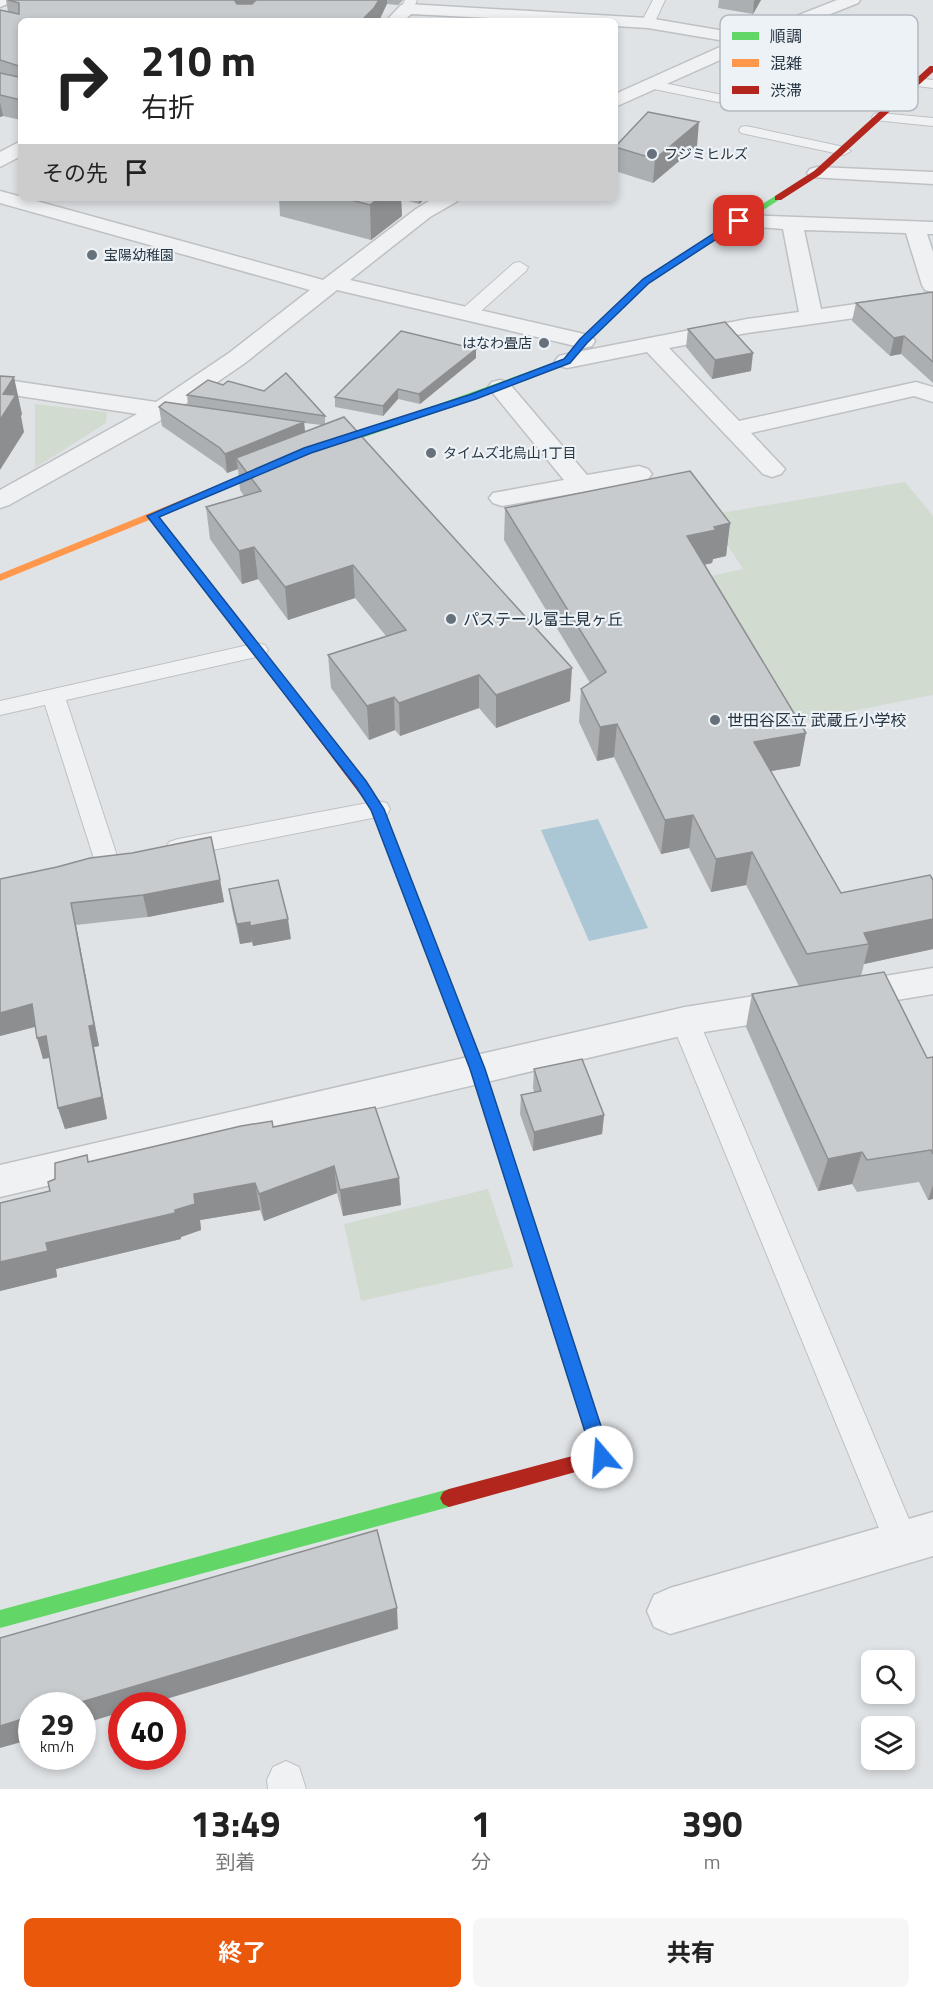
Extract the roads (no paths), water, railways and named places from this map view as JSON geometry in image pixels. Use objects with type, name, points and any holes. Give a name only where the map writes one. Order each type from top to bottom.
[{"type":"street","points":[[814,15],[852,0]]},
{"type":"street","points":[[397,18],[409,5],[508,6],[607,18]]},
{"type":"street","points":[[618,19],[720,35]]},
{"type":"street","points":[[618,99],[720,53]]},
{"type":"street","points":[[918,80],[933,68]]},
{"type":"street","points":[[567,361],[584,341],[646,281],[817,173],[844,151],[885,111]]},
{"type":"street","points":[[0,161],[18,149]]},
{"type":"street","points":[[817,173],[933,177]]},
{"type":"street","points":[[0,197],[329,285],[584,341]]},
{"type":"street","points":[[0,500],[161,410],[237,358],[329,285],[413,211],[441,201]]},
{"type":"street","points":[[739,221],[924,228],[933,285]]},
{"type":"street","points":[[792,223],[812,316]]},
{"type":"street","points":[[0,578],[308,450],[500,387],[567,361],[654,346],[747,326],[933,300]]},
{"type":"street","points":[[654,346],[772,469]]},
{"type":"street","points":[[0,386],[195,415]]},
{"type":"street","points":[[500,387],[581,484]]},
{"type":"street","points":[[734,429],[916,389],[933,395]]},
{"type":"street","points":[[298,431],[344,438]]},
{"type":"street","points":[[502,498],[639,474]]},
{"type":"street","points":[[0,1619],[602,1457],[477,1069],[378,809],[361,784],[152,516]]},
{"type":"street","points":[[0,1181],[686,1021],[933,981]]},
{"type":"street","points":[[670,1611],[917,1539]]},
{"type":"lane","points":[[648,23],[659,0]]},
{"type":"lane","points":[[918,82],[933,84]]},
{"type":"lane","points":[[649,84],[720,98]]},
{"type":"lane","points":[[879,117],[933,122]]},
{"type":"lane","points":[[746,130],[844,151]]},
{"type":"lane","points":[[467,314],[520,267]]},
{"type":"lane","points":[[0,708],[257,650]]},
{"type":"lane","points":[[53,696],[117,860],[378,809]]},
{"type":"lane","points":[[686,1021],[917,1539]]},
{"type":"water","points":[[598,819],[648,928],[589,941],[541,830]]},
{"type":"place","name":"フジミヒルズ","points":[[652,154]]},
{"type":"place","name":"宝陽幼稚園","points":[[92,255]]},
{"type":"place","name":"はなわ畳店","points":[[544,343]]},
{"type":"place","name":"タイムズ北烏山1丁目","points":[[431,453]]},
{"type":"place","name":"パステール富士見ヶ丘","points":[[451,619]]},
{"type":"place","name":"世田谷区立 武蔵丘小学校","points":[[715,720]]}]
